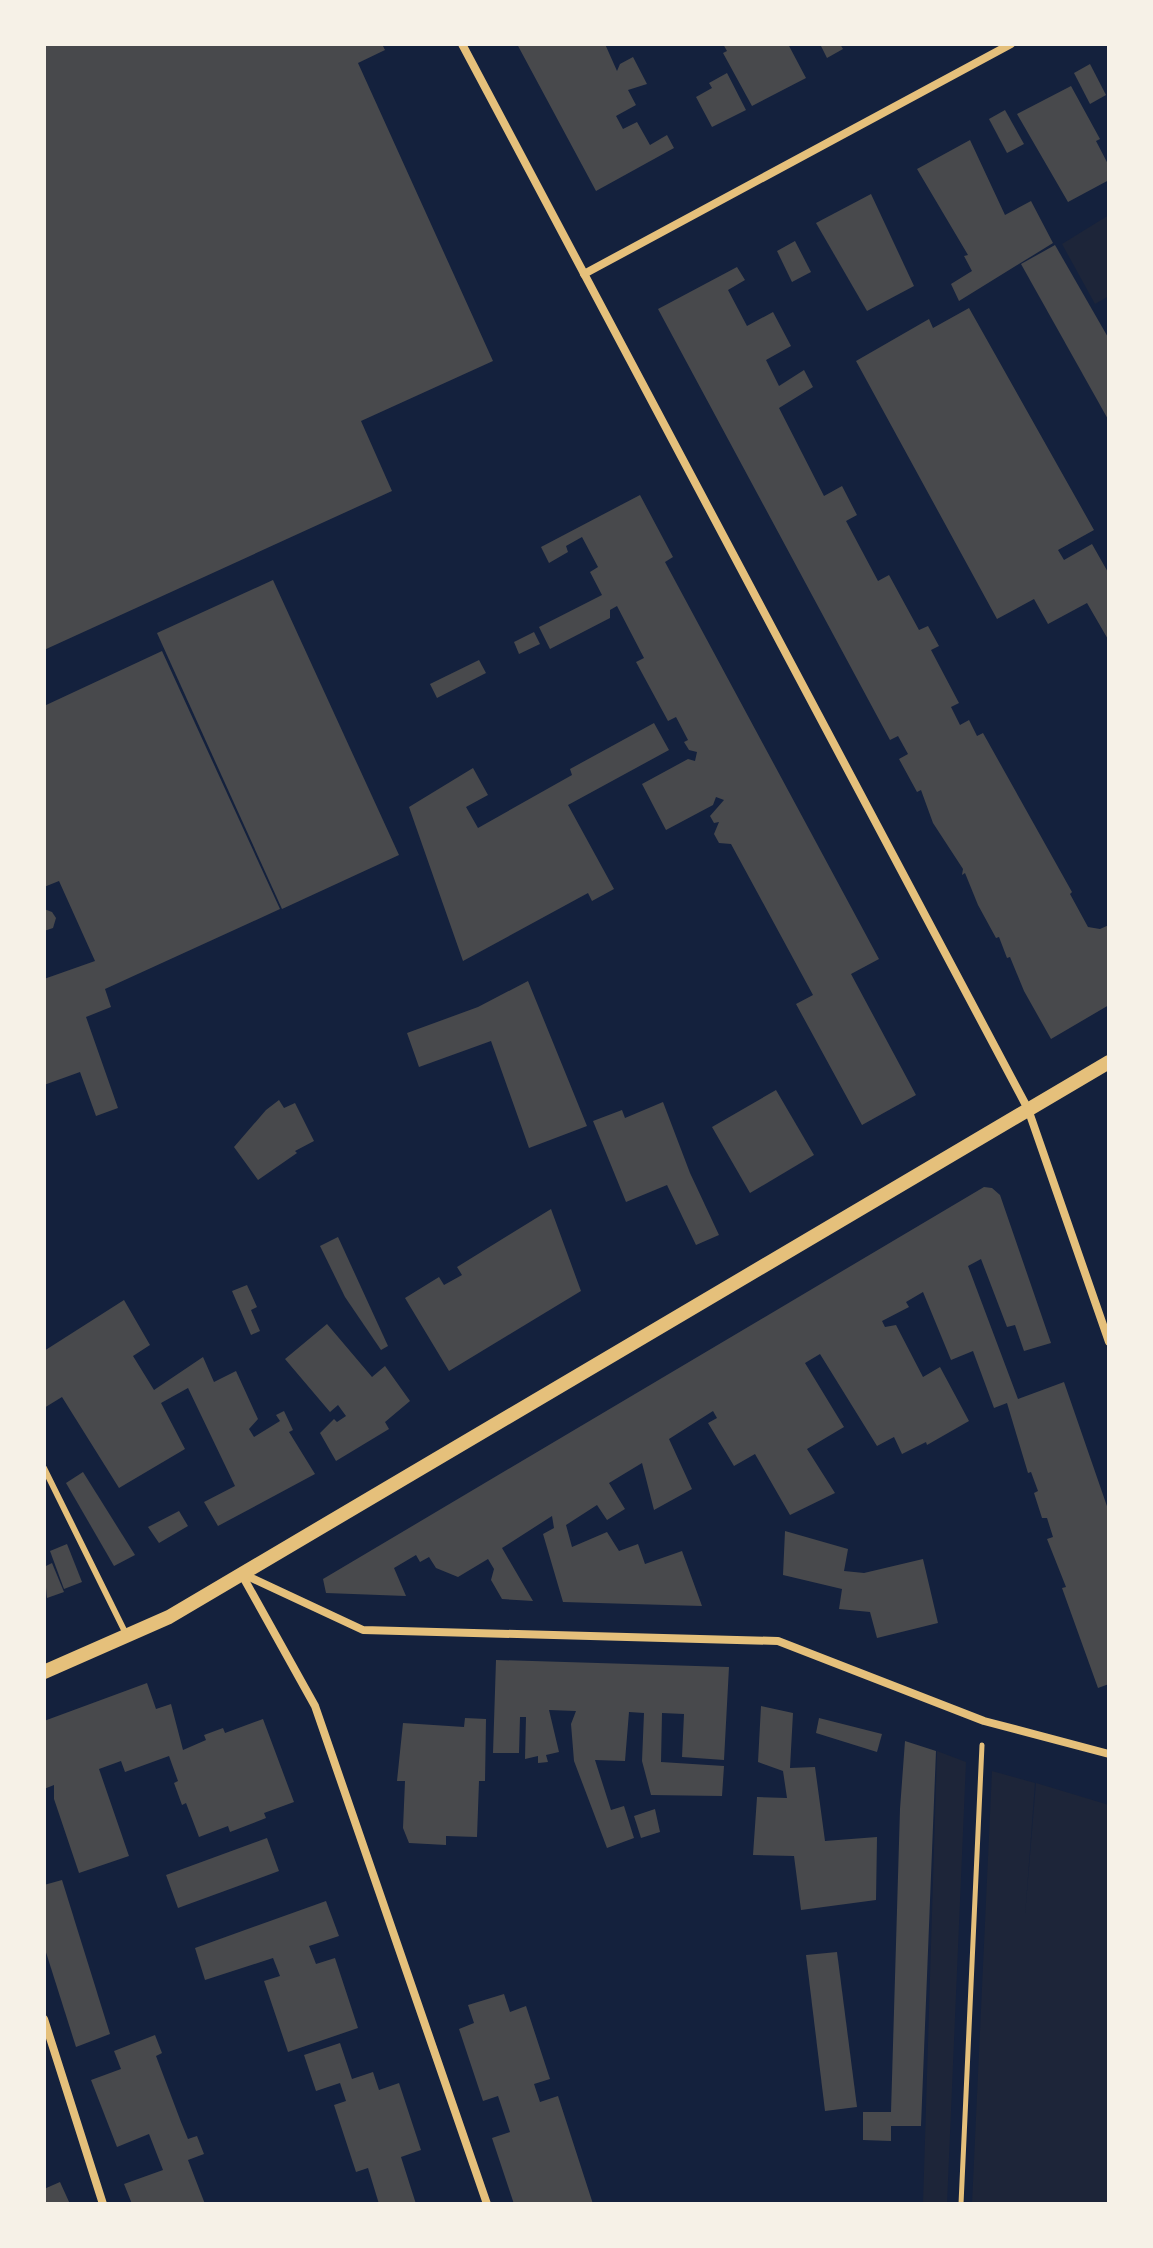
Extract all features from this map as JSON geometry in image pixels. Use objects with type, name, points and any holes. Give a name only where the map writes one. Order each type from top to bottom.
[{"type":"street","points":[[462,44],[1028,1109],[1109,1342]]},
{"type":"street","points":[[584,274],[1011,44]]},
{"type":"street","points":[[44,1672],[169,1617],[1109,1062]]},
{"type":"street","points":[[242,1574],[363,1630],[778,1641],[984,1721],[1109,1754]]},
{"type":"street","points":[[242,1574],[315,1706],[487,2204]]},
{"type":"street","points":[[44,2019],[47,2039],[103,2204]]},
{"type":"lane","points":[[44,1468],[127,1636]]},
{"type":"path","points":[[961,2204],[984,1721]]},
{"type":"shaded area","points":[[1109,215],[1109,296],[1095,304],[1062,244]]},
{"type":"shaded area","points":[[937,1751],[966,1762],[947,2204],[923,2204]]},
{"type":"shaded area","points":[[992,1771],[1035,1783],[1025,1916],[1036,1783],[1109,1805],[1109,2204],[972,2204]]},
{"type":"building","points":[[44,44],[382,44],[385,50],[358,63],[493,361],[361,421],[392,491],[44,650]]},
{"type":"building","points":[[517,44],[605,44],[617,71],[620,64],[633,57],[647,84],[628,90],[636,105],[616,116],[623,129],[637,122],[650,145],[667,135],[674,148],[596,191]]},
{"type":"building","points":[[723,44],[788,44],[806,78],[752,106],[723,53],[727,51]]},
{"type":"building","points":[[820,44],[840,44],[843,49],[827,58]]},
{"type":"building","points":[[1090,64],[1106,95],[1090,104],[1074,73]]},
{"type":"building","points":[[727,73],[746,110],[712,127],[696,97],[712,88],[709,83]]},
{"type":"building","points":[[1071,86],[1100,139],[1096,141],[1109,166],[1109,180],[1068,202],[1017,114]]},
{"type":"building","points":[[1005,110],[1024,144],[1007,153],[989,119]]},
{"type":"building","points":[[970,140],[1005,215],[1031,201],[1053,243],[959,301],[951,284],[972,271],[964,256],[968,255],[917,169]]},
{"type":"building","points":[[871,194],[914,286],[867,311],[816,223]]},
{"type":"building","points":[[795,241],[811,272],[792,282],[777,251]]},
{"type":"building","points":[[1055,245],[1109,339],[1109,421],[1021,264]]},
{"type":"building","points":[[737,267],[745,280],[728,290],[747,326],[773,312],[791,346],[766,360],[779,386],[804,370],[813,387],[779,408],[824,496],[842,486],[857,515],[846,521],[878,581],[889,575],[919,630],[928,626],[939,646],[931,650],[959,703],[951,707],[960,725],[969,720],[977,736],[983,733],[1072,892],[1070,894],[1088,927],[1100,929],[1109,925],[1109,1005],[1051,1039],[1024,991],[1010,957],[1007,958],[999,937],[996,938],[978,905],[965,873],[962,875],[963,869],[933,823],[921,790],[917,792],[899,759],[908,754],[898,736],[890,740],[658,309]]},
{"type":"building","points":[[969,308],[1094,530],[1058,550],[1064,560],[1092,544],[1109,574],[1109,641],[1087,603],[1048,624],[1034,599],[997,619],[856,361],[929,319],[933,328]]},
{"type":"building","points":[[640,495],[673,557],[665,562],[879,959],[851,974],[916,1095],[862,1125],[796,1004],[813,995],[731,844],[719,843],[714,834],[719,822],[714,823],[710,816],[724,800],[716,797],[713,805],[666,830],[642,784],[688,759],[695,761],[697,752],[689,750],[684,742],[688,740],[676,717],[668,721],[636,662],[644,658],[617,606],[610,610],[610,618],[550,649],[539,627],[602,595],[590,572],[598,567],[582,537],[566,546],[568,552],[549,563],[541,547]]},
{"type":"building","points":[[273,580],[399,855],[282,909],[157,633]]},
{"type":"building","points":[[534,632],[540,644],[519,654],[514,642]]},
{"type":"building","points":[[162,651],[280,909],[105,989],[111,1007],[86,1017],[118,1108],[96,1116],[80,1072],[44,1085],[44,979],[95,961],[59,881],[44,887],[44,706]]},
{"type":"building","points":[[479,660],[486,673],[437,698],[430,684]]},
{"type":"building","points":[[654,723],[669,750],[568,805],[614,889],[592,901],[588,893],[463,961],[409,807],[473,768],[488,795],[466,807],[478,828],[572,775],[570,769]]},
{"type":"building","points":[[44,909],[56,918],[53,928],[44,931]]},
{"type":"building","points":[[528,981],[587,1126],[529,1148],[491,1041],[419,1067],[407,1033],[478,1007]]},
{"type":"building","points":[[776,1090],[814,1155],[750,1193],[712,1127]]},
{"type":"building","points":[[279,1100],[284,1108],[295,1103],[314,1141],[295,1151],[297,1153],[258,1180],[234,1147],[266,1110]]},
{"type":"building","points":[[663,1102],[690,1173],[719,1235],[696,1245],[667,1185],[626,1202],[593,1121],[622,1110],[625,1118]]},
{"type":"building","points":[[984,1187],[992,1188],[1000,1195],[1051,1343],[1024,1351],[1015,1325],[1007,1327],[981,1259],[968,1266],[1018,1399],[1064,1382],[1109,1512],[1109,1684],[1098,1688],[1062,1588],[1066,1587],[1047,1539],[1053,1537],[1047,1518],[1042,1518],[1034,1493],[1038,1491],[1031,1472],[1028,1473],[1007,1403],[994,1408],[973,1351],[951,1360],[923,1292],[906,1302],[909,1307],[882,1321],[885,1327],[896,1325],[923,1377],[940,1367],[969,1421],[927,1445],[926,1442],[902,1454],[894,1437],[877,1446],[820,1354],[805,1363],[844,1427],[807,1449],[835,1493],[790,1515],[755,1454],[734,1466],[708,1423],[717,1418],[713,1411],[669,1439],[692,1489],[654,1510],[642,1463],[609,1483],[625,1509],[607,1520],[597,1505],[566,1525],[572,1547],[607,1532],[619,1551],[638,1544],[645,1564],[682,1551],[702,1606],[563,1602],[543,1534],[554,1528],[552,1516],[502,1548],[533,1601],[502,1599],[491,1580],[494,1569],[488,1559],[458,1577],[436,1568],[429,1557],[420,1562],[416,1555],[394,1568],[406,1596],[326,1593],[323,1579]]},
{"type":"building","points":[[551,1209],[581,1291],[449,1371],[405,1298],[439,1277],[444,1285],[462,1275],[457,1267]]},
{"type":"building","points":[[338,1237],[388,1346],[381,1350],[345,1297],[320,1246]]},
{"type":"building","points":[[247,1285],[257,1307],[251,1310],[260,1331],[251,1335],[232,1291]]},
{"type":"building","points":[[124,1300],[150,1345],[133,1356],[154,1390],[203,1357],[214,1382],[236,1371],[258,1419],[249,1429],[254,1437],[280,1421],[276,1415],[284,1411],[293,1430],[289,1432],[315,1474],[218,1526],[204,1502],[235,1486],[188,1388],[161,1403],[185,1449],[119,1488],[62,1397],[44,1408],[44,1351]]},
{"type":"building","points":[[327,1324],[372,1377],[385,1366],[410,1401],[385,1422],[389,1429],[336,1461],[320,1433],[334,1419],[337,1422],[346,1416],[338,1405],[330,1412],[285,1359]]},
{"type":"building","points":[[83,1472],[135,1555],[114,1566],[66,1483]]},
{"type":"building","points":[[179,1511],[188,1526],[159,1543],[148,1527]]},
{"type":"building","points":[[785,1531],[848,1549],[844,1571],[864,1573],[923,1559],[938,1623],[877,1638],[870,1612],[839,1609],[842,1589],[783,1575]]},
{"type":"building","points":[[67,1544],[82,1582],[64,1589],[50,1551]]},
{"type":"building","points":[[52,1563],[64,1592],[47,1598],[44,1567]]},
{"type":"building","points":[[496,1660],[729,1667],[724,1760],[682,1757],[684,1714],[662,1713],[661,1762],[724,1766],[722,1796],[651,1795],[642,1761],[644,1713],[629,1712],[625,1761],[595,1760],[611,1810],[624,1806],[634,1838],[607,1848],[574,1761],[571,1724],[576,1711],[549,1710],[559,1752],[546,1755],[548,1762],[538,1763],[538,1756],[525,1759],[526,1717],[520,1717],[519,1753],[493,1753]]},
{"type":"building","points":[[147,1683],[156,1709],[171,1704],[183,1750],[206,1740],[204,1735],[223,1728],[225,1733],[263,1719],[294,1802],[264,1813],[266,1818],[230,1832],[228,1826],[199,1837],[186,1803],[182,1805],[169,1756],[125,1772],[121,1761],[99,1769],[129,1856],[79,1873],[54,1799],[54,1785],[44,1789],[44,1721]]},
{"type":"building","points":[[761,1706],[793,1713],[790,1768],[815,1767],[825,1841],[877,1837],[876,1900],[801,1910],[794,1856],[753,1855],[757,1797],[787,1798],[783,1771],[758,1762]]},
{"type":"building","points":[[465,1718],[486,1719],[485,1781],[479,1781],[477,1837],[446,1836],[446,1845],[409,1843],[403,1828],[405,1781],[397,1781],[403,1723],[464,1727]]},
{"type":"building","points":[[819,1718],[882,1734],[877,1752],[816,1733]]},
{"type":"building","points":[[905,1741],[936,1751],[921,2126],[891,2126],[891,2141],[863,2140],[863,2112],[891,2112],[900,1809]]},
{"type":"building","points":[[655,1809],[660,1832],[641,1838],[634,1816]]},
{"type":"building","points":[[267,1838],[279,1871],[178,1908],[166,1875]]},
{"type":"building","points":[[62,1880],[110,2034],[76,2047],[44,1946],[44,1885]]},
{"type":"building","points":[[326,1901],[339,1936],[309,1946],[316,1964],[335,1958],[358,2028],[288,2052],[264,1981],[280,1976],[273,1958],[205,1980],[195,1948]]},
{"type":"building","points":[[837,1952],[857,2107],[825,2111],[806,1955]]},
{"type":"building","points":[[504,1994],[510,2012],[526,2006],[550,2079],[534,2084],[540,2102],[558,2096],[593,2204],[514,2204],[492,2138],[510,2132],[498,2096],[483,2101],[459,2029],[474,2023],[468,2005]]},
{"type":"building","points":[[155,2035],[162,2053],[156,2056],[188,2139],[197,2136],[204,2154],[188,2160],[205,2204],[132,2204],[124,2184],[163,2170],[149,2134],[117,2147],[91,2080],[121,2069],[114,2051]]},
{"type":"building","points":[[340,2043],[352,2079],[373,2072],[379,2090],[399,2083],[421,2150],[401,2157],[416,2204],[379,2204],[368,2168],[356,2172],[334,2105],[346,2101],[340,2083],[316,2091],[304,2055]]},
{"type":"building","points":[[60,2182],[70,2204],[44,2204],[44,2189]]}]
